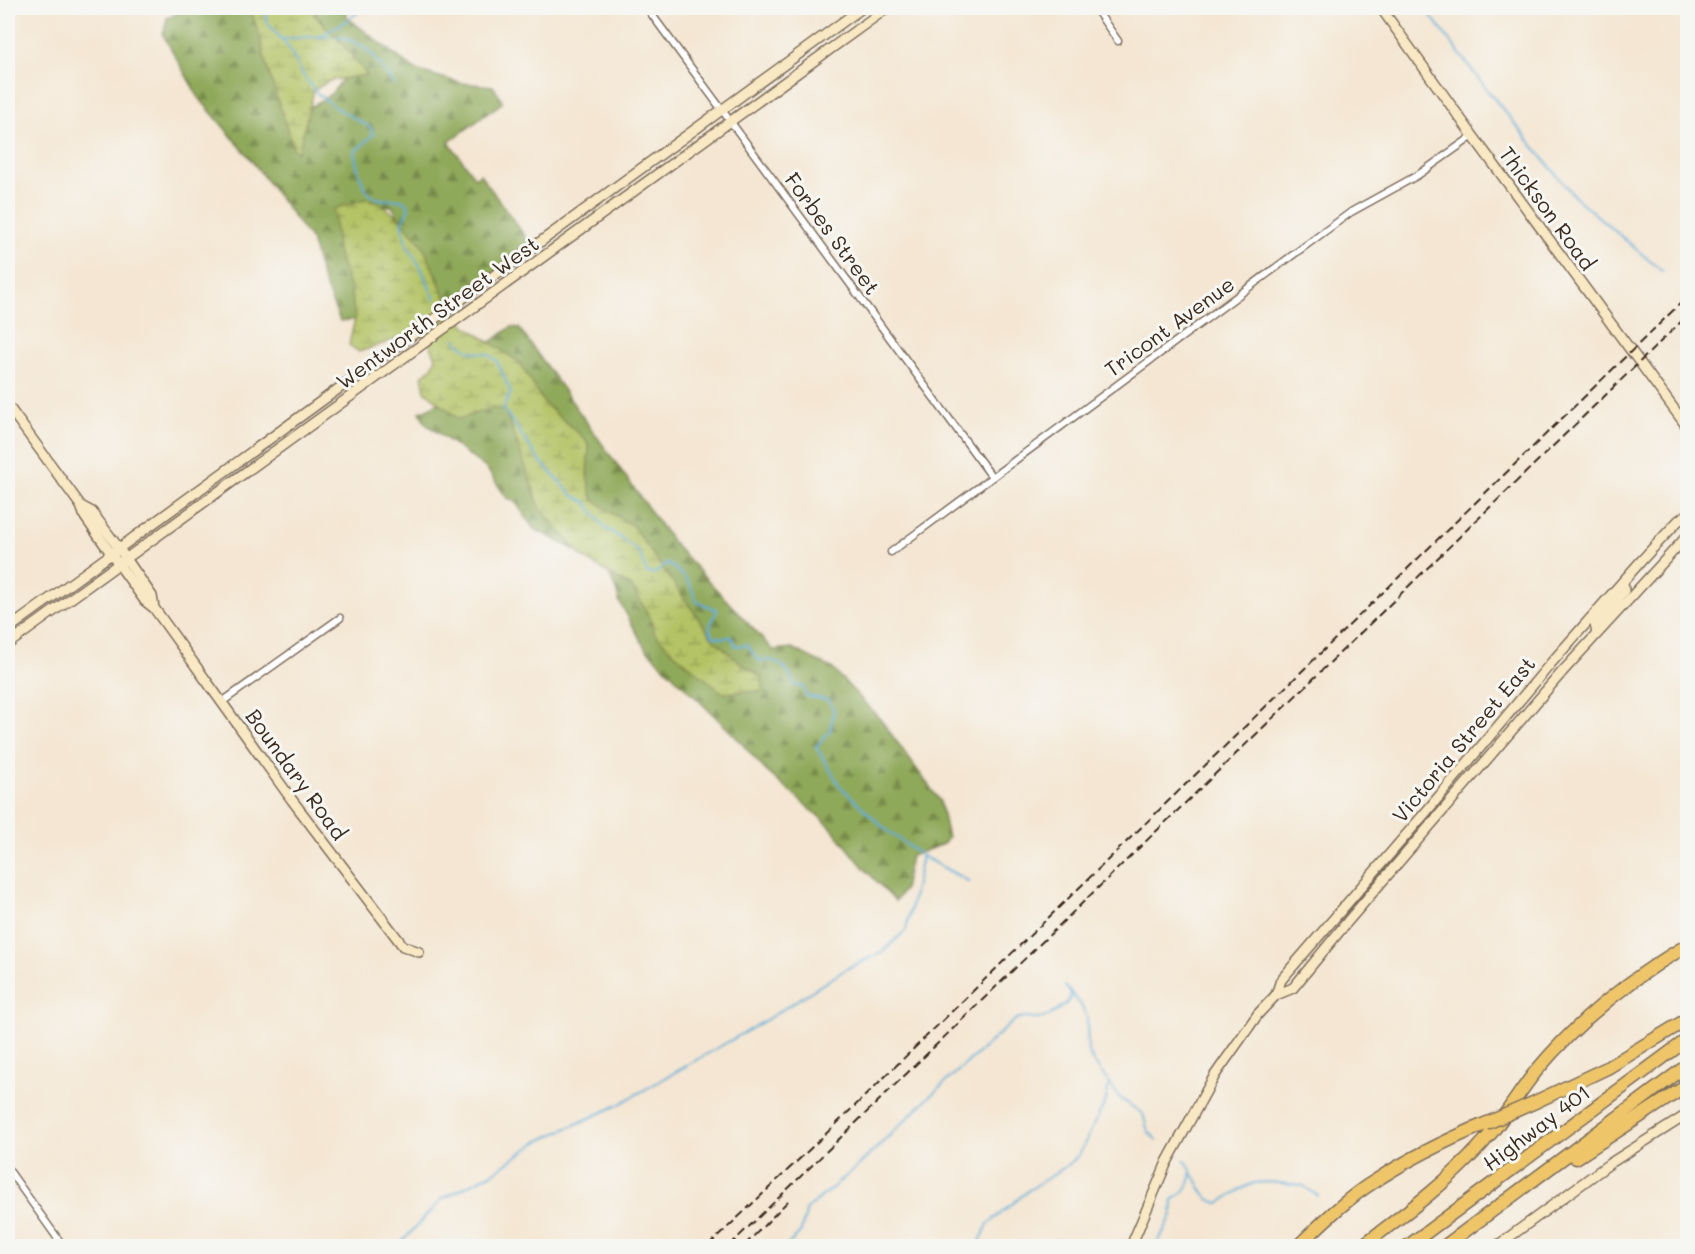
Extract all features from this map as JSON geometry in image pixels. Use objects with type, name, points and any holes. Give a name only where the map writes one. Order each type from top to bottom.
[{"type":"highway","points":[[1362,1246],[1428,1196],[1457,1170],[1482,1144],[1537,1070],[1579,1025],[1616,992],[1686,947]]},
{"type":"highway","points":[[1298,1246],[1356,1194],[1415,1157],[1607,1068],[1688,1019]]},
{"type":"highway","name":"Highway 401","points":[[1408,1246],[1688,1038]]},
{"type":"highway","name":"Highway 401","points":[[1445,1246],[1688,1065]]},
{"type":"highway","points":[[1445,1246],[1688,1085]]},
{"type":"main road","name":"Wentworth Street West","points":[[8,628],[862,8]]},
{"type":"main road","name":"Wentworth Street West","points":[[8,644],[887,8]]},
{"type":"main road","name":"Thickson Road","points":[[1381,8],[1688,428]]},
{"type":"main road","name":"Boundary Road","points":[[8,406],[81,506],[85,517],[122,561],[145,601],[154,608],[292,800],[403,946],[419,952]]},
{"type":"main road","name":"Victoria Street East","points":[[1276,996],[1281,980],[1623,581],[1678,521],[1688,514]]},
{"type":"main road","name":"Victoria Street East","points":[[1131,1246],[1167,1162],[1215,1076],[1258,1014],[1276,996],[1293,988],[1348,921],[1597,634],[1688,535]]},
{"type":"main road","points":[[1597,634],[1595,624],[1624,591],[1623,581]]},
{"type":"main road","points":[[1497,1246],[1610,1164],[1688,1114]]},
{"type":"street","name":"Forbes Street","points":[[647,8],[992,477]]},
{"type":"street","points":[[1095,8],[1119,42]]},
{"type":"street","name":"Tricont Avenue","points":[[891,552],[1352,212],[1418,175],[1473,136]]},
{"type":"street","points":[[222,702],[340,618]]},
{"type":"street","points":[[8,1169],[63,1246]]},
{"type":"green space","points":[[191,8],[257,8],[301,113],[330,95],[345,77],[318,23],[314,8],[344,8],[348,18],[415,70],[461,83],[493,86],[503,102],[449,142],[475,178],[480,174],[532,246],[419,328],[409,235],[392,206],[370,206],[368,318],[340,321],[323,281],[311,240],[249,157],[199,98],[163,35],[167,18]]},
{"type":"green space","points":[[250,8],[308,8],[344,46],[367,75],[329,81],[314,90],[298,153],[293,147]]},
{"type":"green space","points":[[365,199],[379,202],[399,218],[423,246],[446,299],[465,325],[520,363],[544,403],[584,438],[589,447],[587,475],[592,498],[611,513],[632,525],[714,640],[743,665],[761,676],[764,691],[723,693],[674,653],[655,634],[648,614],[632,587],[581,556],[540,508],[505,409],[492,408],[459,419],[425,391],[422,376],[432,367],[436,358],[428,340],[417,332],[359,352],[349,345],[355,318],[351,292],[337,251],[334,209]]},
{"type":"green space","points":[[511,327],[519,328],[674,544],[773,650],[792,648],[832,668],[881,720],[940,801],[948,838],[943,844],[911,856],[904,890],[895,901],[864,868],[830,826],[766,771],[736,737],[645,648],[619,601],[616,589],[604,565],[534,529],[516,503],[506,497],[487,469],[426,424],[420,412],[437,404],[486,409],[518,405],[491,342]]},
{"type":"waterway","points":[[266,8],[266,21],[289,48],[303,75],[317,93],[332,105],[371,128],[373,135],[354,152],[362,181],[367,191],[375,198],[401,201],[409,207],[403,220],[403,231],[408,247],[421,268],[435,300]]},
{"type":"waterway","points":[[318,37],[364,8]]},
{"type":"waterway","points":[[1425,8],[1488,91],[1575,197],[1663,272]]},
{"type":"waterway","points":[[282,39],[327,37],[352,41],[371,54],[394,85]]},
{"type":"waterway","points":[[454,338],[472,352],[488,354],[497,361],[511,393],[503,408],[539,460],[572,495],[586,502],[604,527],[639,552],[647,573],[656,573],[667,563],[686,579],[696,601],[717,610],[709,629],[713,636],[731,637],[736,646],[747,645],[759,661],[772,661],[782,665],[794,685],[804,687],[806,696],[828,700],[834,710],[830,731],[816,747],[840,786],[884,828],[922,856],[970,882]]},
{"type":"waterway","points":[[398,1246],[442,1199],[493,1173],[537,1142],[618,1105],[761,1023],[848,968],[881,953],[906,930],[922,856]]},
{"type":"waterway","points":[[1065,986],[1081,1005],[1087,1017],[1088,1051],[1093,1061],[1120,1098],[1143,1114],[1148,1131],[1157,1141]]},
{"type":"waterway","points":[[787,1246],[801,1231],[807,1209],[858,1166],[930,1096],[1016,1019],[1036,1019],[1051,1015],[1070,999],[1071,992]]},
{"type":"waterway","points":[[978,1246],[988,1224],[1029,1190],[1071,1163],[1080,1153],[1106,1100],[1109,1083]]},
{"type":"waterway","points":[[1156,1246],[1172,1215],[1173,1199],[1183,1192],[1190,1182],[1191,1171],[1184,1160]]},
{"type":"waterway","points":[[1192,1173],[1205,1195],[1219,1203],[1254,1183],[1268,1182],[1302,1185],[1318,1196]]},
{"type":"railway","points":[[708,1246],[1688,296]]},
{"type":"railway","points":[[729,1246],[1688,315]]},
{"type":"railway","points":[[744,1246],[789,1200]]}]
